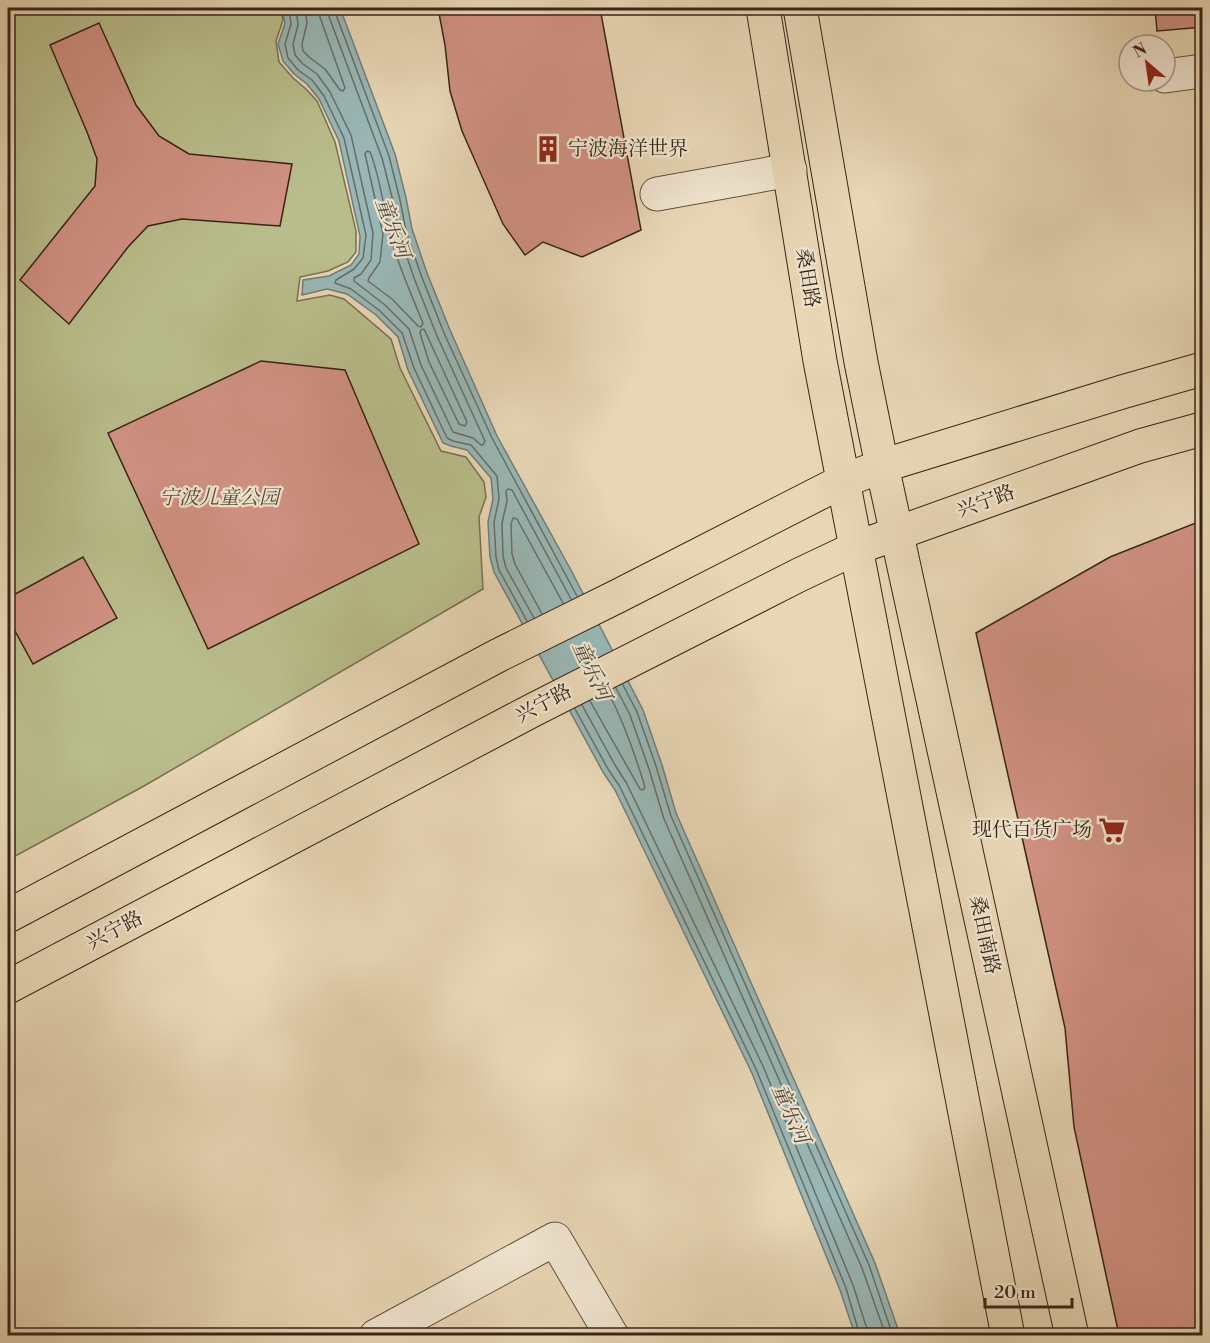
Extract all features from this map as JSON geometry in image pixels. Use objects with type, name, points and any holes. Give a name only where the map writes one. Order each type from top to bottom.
[{"type":"main road","name":"桑田路","points":[[763,8],[820,361],[856,548]]},
{"type":"main road","name":"桑田路","points":[[800,8],[859,350],[896,534]]},
{"type":"main road","points":[[8,916],[498,655],[843,481],[882,466],[1203,369]]},
{"type":"main road","name":"兴宁路","points":[[8,987],[639,655],[856,548],[1140,446],[1203,429]]},
{"type":"main road","name":"桑田南路","points":[[896,534],[1072,1335]]},
{"type":"main road","points":[[856,548],[1008,1335]]},
{"type":"lane","points":[[1177,74],[1203,71]]},
{"type":"lane","points":[[657,194],[789,171]]},
{"type":"lane","points":[[376,1335],[555,1239],[612,1335]]},
{"type":"green space","name":"宁波儿童公园","points":[[8,8],[280,8],[283,20],[276,41],[279,62],[317,101],[335,142],[356,231],[356,252],[348,262],[328,271],[300,277],[297,301],[330,295],[344,299],[391,339],[400,368],[441,451],[466,457],[484,482],[486,497],[479,517],[483,589],[144,786],[8,860]]},
{"type":"water","name":"童乐河","points":[[282,8],[340,8],[395,154],[412,229],[450,330],[497,436],[572,572],[643,710],[676,813],[875,1263],[900,1335],[855,1335],[840,1290],[751,1071],[615,790],[494,572],[490,557],[488,522],[493,499],[491,478],[467,450],[443,443],[408,370],[398,337],[376,315],[347,294],[327,289],[302,295],[303,280],[329,276],[351,265],[359,254],[360,236],[339,141],[319,99],[283,61],[278,44],[285,23]]},
{"type":"building","name":"宁波海洋世界","points":[[438,8],[600,8],[641,230],[582,257],[543,242],[525,255],[503,224],[462,131],[450,91]]},
{"type":"building","points":[[1155,8],[1203,8],[1203,27],[1157,31]]},
{"type":"building","points":[[99,23],[136,105],[159,136],[189,154],[292,164],[280,226],[182,219],[148,226],[128,247],[69,324],[20,280],[95,186],[97,159],[50,45]]},
{"type":"building","points":[[261,361],[345,370],[419,544],[208,649],[108,433]]},
{"type":"building","name":"现代百货广场","points":[[1203,520],[1203,1335],[1119,1335],[1074,1127],[1065,1028],[976,633],[1110,557]]},
{"type":"building","points":[[83,557],[117,618],[33,664],[8,618],[8,598]]},
{"type":"place","name":"宁波海洋世界","points":[[548,149]]},
{"type":"place","name":"现代百货广场","points":[[1112,830]]}]
